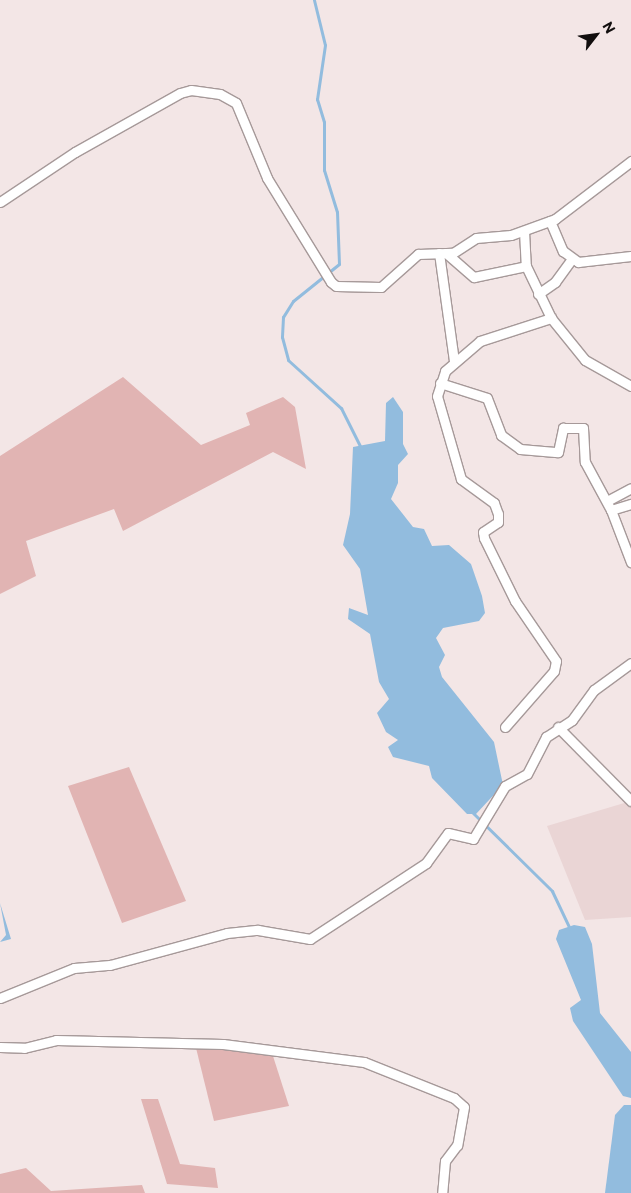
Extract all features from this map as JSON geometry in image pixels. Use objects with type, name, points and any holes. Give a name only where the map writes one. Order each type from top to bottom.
[{"type":"street","points":[[0,202],[75,152],[180,93],[197,90],[236,103],[267,178],[334,285],[381,287],[418,254],[459,252],[476,238],[524,231],[550,221],[631,161]]},
{"type":"street","points":[[550,221],[563,251],[572,259],[590,263],[631,256]]},
{"type":"street","points":[[524,231],[526,266],[551,318],[596,370],[631,386]]},
{"type":"street","points":[[443,253],[476,277],[526,266]]},
{"type":"street","points":[[443,253],[454,361]]},
{"type":"street","points":[[538,294],[554,282],[572,259]]},
{"type":"street","points":[[505,727],[554,671],[556,661],[515,601],[484,538],[483,532],[498,522],[498,514],[494,503],[461,480],[456,468],[437,396],[440,383],[454,361],[492,335],[551,318]]},
{"type":"street","points":[[440,383],[487,398],[501,435],[520,449],[558,452],[563,428],[583,428],[585,462],[612,510],[631,562]]},
{"type":"street","points":[[607,500],[631,488]]},
{"type":"street","points":[[612,510],[631,504]]},
{"type":"street","points":[[0,998],[74,968],[110,966],[227,933],[258,930],[310,939],[426,863],[448,833],[474,839],[505,786],[527,774],[546,737],[558,727],[572,720],[594,690],[631,663]]},
{"type":"street","points":[[558,727],[631,801]]},
{"type":"street","points":[[0,1047],[24,1048],[56,1040],[223,1044],[364,1062],[454,1098],[464,1107],[457,1145],[445,1161],[442,1193]]},
{"type":"shaded area","points":[[123,377],[201,445],[250,425],[246,413],[283,397],[295,407],[306,469],[273,452],[123,531],[114,509],[26,541],[36,576],[0,594],[0,456]]},
{"type":"shaded area","points":[[129,767],[186,901],[122,923],[68,786]]},
{"type":"shaded area","points":[[631,801],[631,917],[585,920],[547,826]]},
{"type":"shaded area","points":[[196,1048],[272,1053],[289,1106],[214,1121]]},
{"type":"shaded area","points":[[141,1099],[158,1099],[180,1164],[215,1168],[218,1188],[167,1184]]},
{"type":"shaded area","points":[[26,1168],[51,1191],[142,1185],[145,1193],[0,1193],[0,1174]]},
{"type":"water","points":[[393,397],[403,412],[403,444],[408,454],[398,465],[398,483],[391,499],[413,527],[424,529],[432,546],[449,545],[471,564],[482,596],[485,613],[479,621],[443,628],[436,638],[445,655],[439,667],[442,677],[494,742],[503,785],[476,814],[467,814],[432,778],[429,766],[393,757],[388,747],[398,740],[386,732],[377,713],[389,699],[379,682],[370,634],[348,619],[349,608],[368,615],[360,569],[343,545],[350,514],[353,447],[385,441],[386,403]]},
{"type":"water","points":[[0,903],[11,939],[0,942],[6,935]]},
{"type":"water","points":[[574,925],[585,927],[592,944],[600,1013],[631,1052],[631,1098],[623,1096],[573,1021],[570,1008],[581,1000],[556,939],[559,930]]},
{"type":"water","points":[[624,1105],[631,1105],[631,1193],[605,1193],[615,1115]]},
{"type":"waterway","points":[[314,0],[325,45],[317,99],[324,122],[324,170],[337,212],[339,264],[293,301],[283,317],[282,337],[288,360],[341,408],[361,448]]},
{"type":"waterway","points":[[471,811],[552,891],[570,929]]}]
